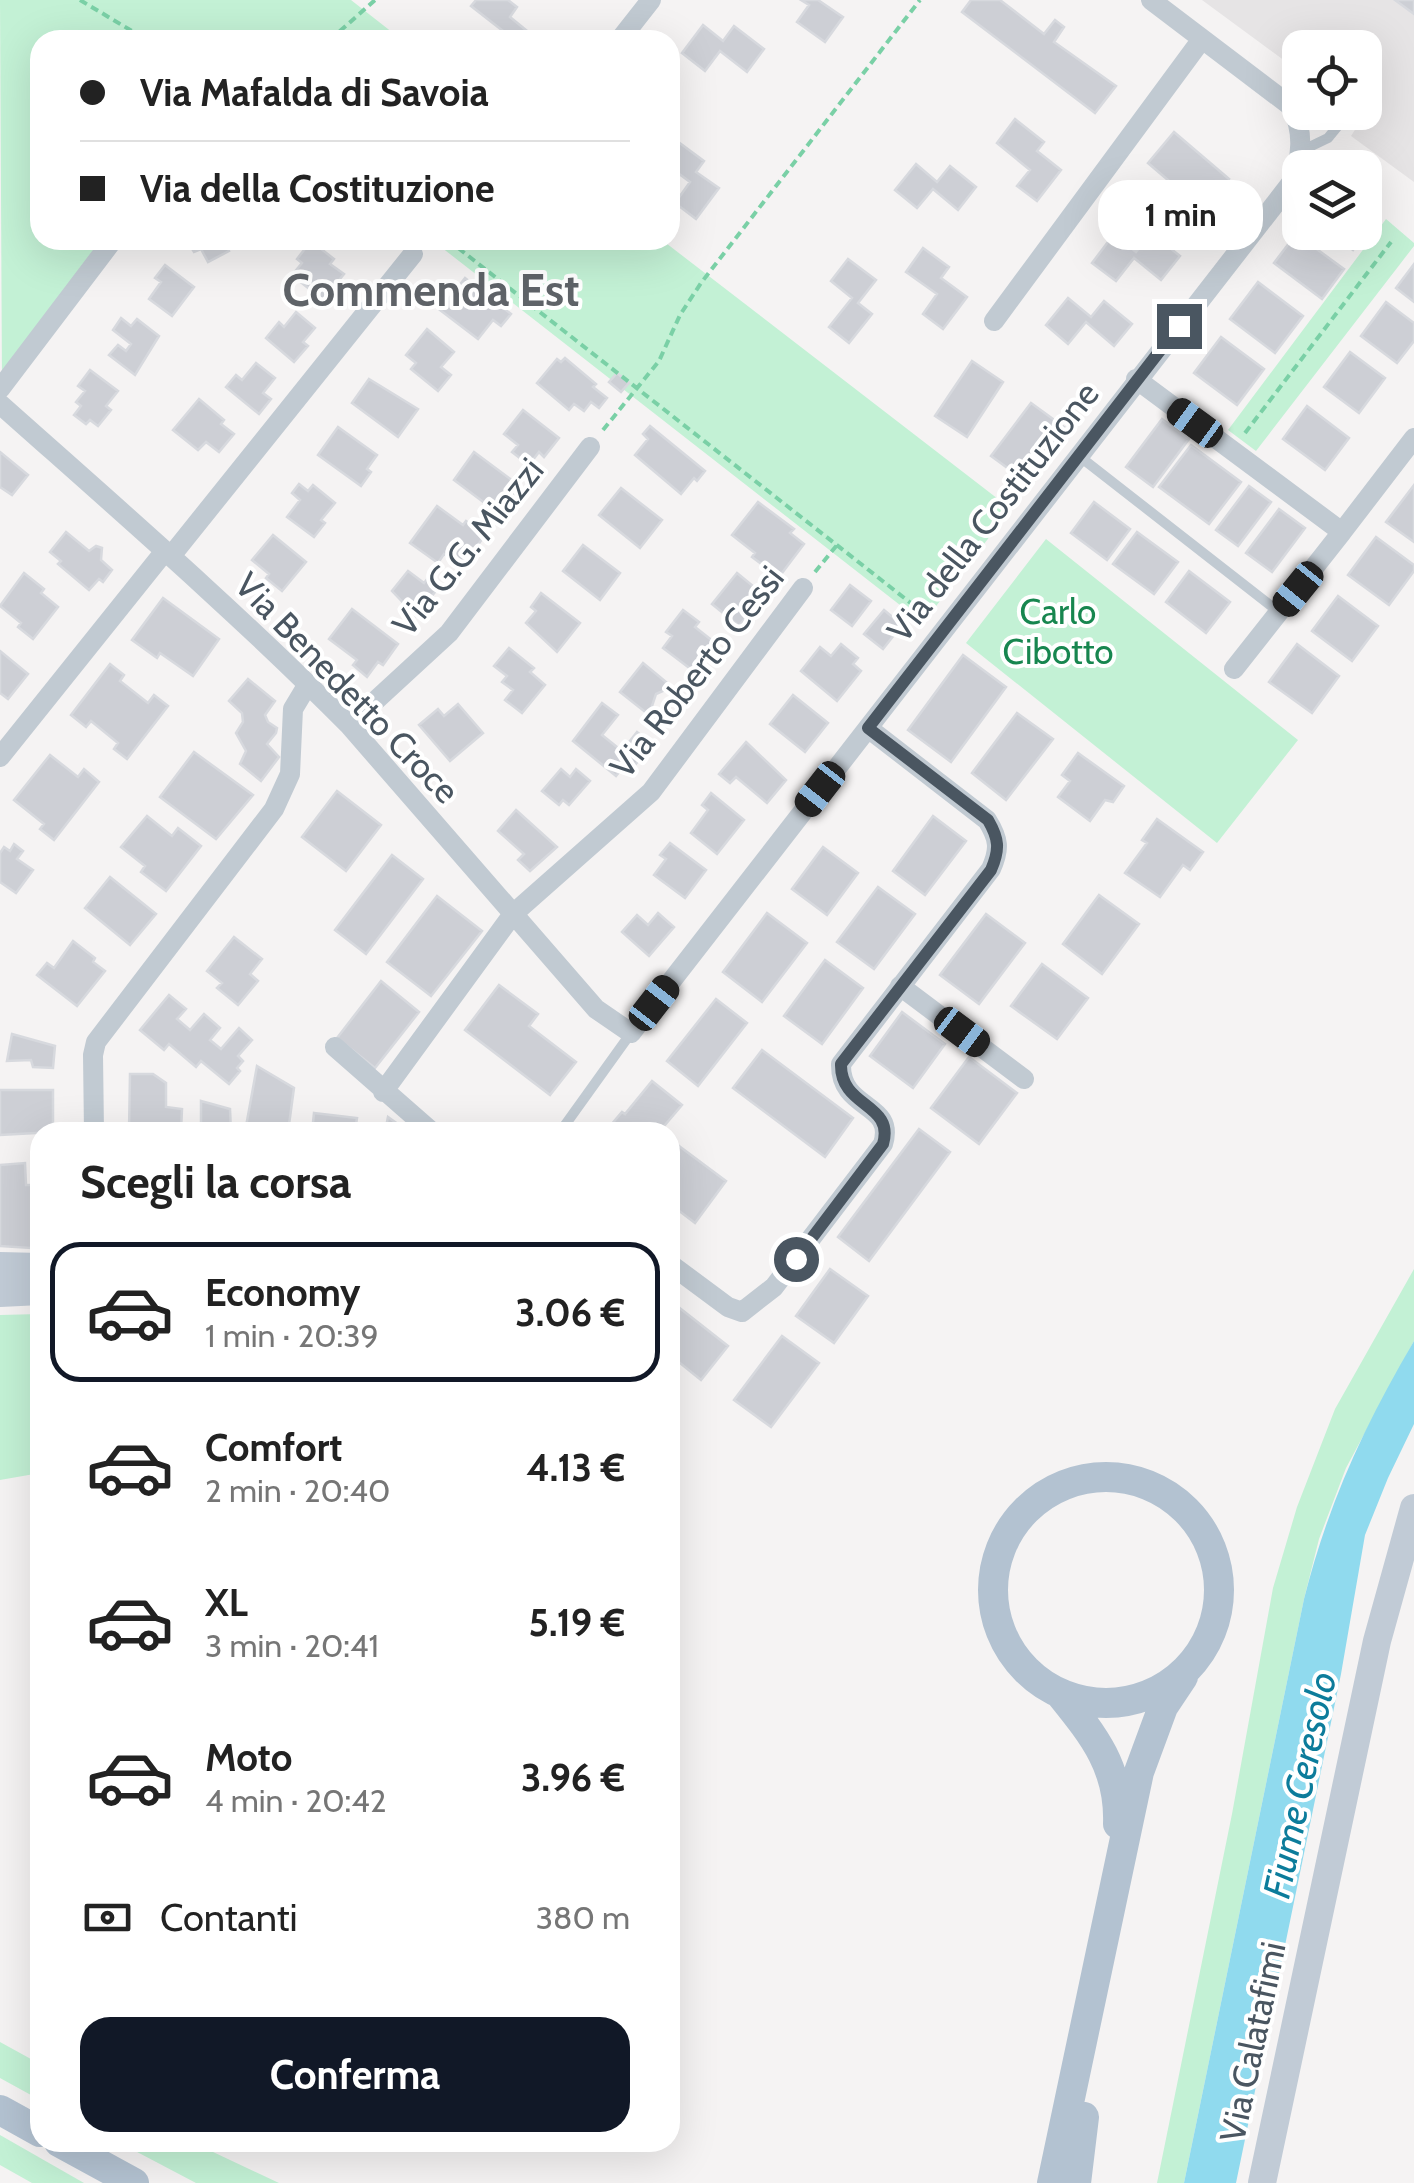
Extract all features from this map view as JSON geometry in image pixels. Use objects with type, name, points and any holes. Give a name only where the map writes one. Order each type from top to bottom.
[{"type":"main road","points":[[0,1266],[30,1266]]},
{"type":"main road","points":[[0,1292],[30,1291]]},
{"type":"main road","points":[[1052,2183],[1140,1772],[1162,1708],[1210,1639],[1220,1602],[1218,1563],[1203,1528],[1177,1500],[1143,1481],[1105,1475],[1067,1483],[1034,1502],[1008,1531],[994,1567],[993,1606],[1005,1642],[1028,1674],[1060,1694],[1093,1703],[1127,1702],[1160,1690],[1187,1670]]},
{"type":"main road","name":"Via Calatafimi","points":[[1262,2183],[1378,1641],[1414,1508]]},
{"type":"main road","points":[[1060,1694],[1097,1739],[1119,1794],[1117,1872]]},
{"type":"main road","points":[[1030,2183],[1055,2090],[1083,2028]]},
{"type":"main road","points":[[1076,2183],[1088,2084],[1083,2028]]},
{"type":"main road","points":[[0,2110],[30,2126]]},
{"type":"main road","points":[[77,2152],[134,2183]]},
{"type":"street","points":[[628,30],[651,0]]},
{"type":"street","points":[[1152,0],[1292,107],[1299,122],[1300,150]]},
{"type":"street","points":[[994,321],[1202,38]]},
{"type":"street","name":"Via della Costituzione","points":[[631,1033],[1282,195]]},
{"type":"street","points":[[0,389],[105,250]]},
{"type":"street","points":[[0,757],[413,254]]},
{"type":"street","points":[[1136,379],[1342,532]]},
{"type":"street","name":"Via Benedetto Croce","points":[[0,404],[308,684],[596,1009],[631,1033]]},
{"type":"street","points":[[1234,669],[1414,438]]},
{"type":"street","name":"Via G.G. Miazzi","points":[[349,726],[449,634],[590,447]]},
{"type":"street","name":"Via Roberto Cessi","points":[[383,1092],[513,914],[651,792],[803,588]]},
{"type":"street","points":[[94,1122],[96,1042],[274,809],[290,774],[294,709],[308,684]]},
{"type":"street","points":[[680,1271],[728,1307],[742,1312],[774,1287],[883,1144],[886,1132],[882,1118],[846,1088],[841,1064],[991,870],[999,852],[998,837],[988,820],[868,728]]},
{"type":"street","points":[[900,986],[1024,1079]]},
{"type":"street","points":[[335,1046],[420,1122]]},
{"type":"lane","points":[[1302,150],[1328,138],[1335,130]]},
{"type":"lane","points":[[1078,455],[1280,612]]},
{"type":"lane","points":[[567,1122],[631,1033]]},
{"type":"path","points":[[80,0],[130,30]]},
{"type":"path","points":[[341,30],[375,0]]},
{"type":"path","points":[[590,447],[660,361],[680,315],[701,282],[920,0]]},
{"type":"path","points":[[1241,438],[1391,242]]},
{"type":"path","points":[[461,250],[926,616]]},
{"type":"path","name":"Via Roberto Cessi","points":[[803,588],[836,546]]},
{"type":"shaded area","points":[[1202,0],[1414,0],[1414,182],[1382,159],[1382,150],[1370,150],[1351,136],[1355,130],[1382,130],[1382,30],[1282,30],[1282,59]]},
{"type":"green space","points":[[0,0],[351,0],[389,30],[30,30],[30,250],[93,250],[2,385]]},
{"type":"green space","points":[[1386,219],[1414,246],[1256,451],[1228,430],[1363,250],[1382,250],[1382,224]]},
{"type":"green space","points":[[445,250],[675,250],[1011,509],[923,623]]},
{"type":"green space","name":"Carlo Cibotto","points":[[1046,539],[1298,740],[1217,843],[966,643]]},
{"type":"green space","points":[[1414,1269],[1414,1341],[1346,1468],[1319,1539],[1184,2183],[1157,2183],[1232,1814],[1273,1588],[1297,1507],[1335,1409]]},
{"type":"green space","points":[[30,1314],[30,1475],[0,1480],[0,1315]]},
{"type":"green space","points":[[0,2042],[30,2058],[30,2094],[0,2078]]},
{"type":"green space","points":[[0,2135],[84,2183],[32,2183],[0,2165]]},
{"type":"green space","points":[[137,2152],[213,2152],[279,2183],[196,2183]]},
{"type":"water","name":"Fiume Ceresolo","points":[[1414,1341],[1414,1424],[1365,1535],[1341,1674],[1236,2183],[1184,2183],[1304,1599],[1349,1466]]},
{"type":"building","points":[[476,0],[508,0],[517,7],[510,17],[526,30],[502,30],[471,6]]},
{"type":"building","points":[[801,0],[818,0],[843,17],[825,42],[797,22],[809,5]]},
{"type":"building","points":[[971,0],[1000,0],[1044,34],[1055,20],[1064,27],[1054,42],[1116,86],[1095,113],[962,12]]},
{"type":"building","points":[[1395,0],[1414,0],[1414,14]]},
{"type":"building","points":[[703,25],[723,41],[734,26],[764,49],[747,72],[720,51],[705,71],[682,53]]},
{"type":"building","points":[[1015,119],[1044,142],[1037,151],[1061,170],[1037,201],[1017,186],[1030,170],[997,143]]},
{"type":"building","points":[[1174,132],[1229,179],[1203,210],[1148,163]]},
{"type":"building","points":[[680,143],[704,161],[696,172],[719,188],[696,219],[680,207],[680,196],[690,182],[680,174]]},
{"type":"building","points":[[916,164],[937,182],[950,166],[976,187],[958,210],[933,189],[917,208],[895,190]]},
{"type":"building","points":[[1151,233],[1180,256],[1161,280],[1134,258],[1116,281],[1092,263],[1114,234],[1136,252]]},
{"type":"building","points":[[923,248],[949,267],[941,278],[967,297],[943,329],[923,314],[937,294],[906,272]]},
{"type":"building","points":[[202,250],[229,250],[229,251],[208,262]]},
{"type":"building","points":[[304,250],[322,250],[334,259],[330,264],[344,274],[323,300],[292,275],[302,263],[297,259]]},
{"type":"building","points":[[1284,250],[1318,250],[1344,269],[1322,299],[1274,263]]},
{"type":"building","points":[[848,259],[876,280],[858,303],[872,314],[849,343],[829,327],[852,298],[831,281]]},
{"type":"building","points":[[1414,264],[1414,302],[1396,288]]},
{"type":"building","points":[[165,265],[194,287],[172,316],[149,299],[161,282],[155,278]]},
{"type":"building","points":[[465,278],[511,314],[501,326],[493,320],[478,339],[440,310]]},
{"type":"building","points":[[1258,282],[1303,316],[1275,353],[1230,319]]},
{"type":"building","points":[[1068,298],[1091,317],[1104,301],[1132,324],[1114,346],[1086,322],[1068,344],[1046,325]]},
{"type":"building","points":[[1386,302],[1414,323],[1414,341],[1397,363],[1361,336]]},
{"type":"building","points":[[296,312],[315,328],[303,342],[308,346],[294,362],[266,338],[279,322],[284,327]]},
{"type":"building","points":[[121,318],[131,326],[137,319],[159,336],[135,375],[109,355],[118,345],[126,351],[131,344],[113,330]]},
{"type":"building","points":[[427,329],[454,352],[441,367],[451,375],[438,391],[411,369],[416,363],[406,355]]},
{"type":"building","points":[[1221,337],[1264,369],[1237,405],[1194,373]]},
{"type":"building","points":[[1350,352],[1385,378],[1359,413],[1324,387]]},
{"type":"building","points":[[565,358],[607,398],[599,408],[591,402],[584,411],[574,404],[569,410],[537,383],[557,359],[561,362]]},
{"type":"building","points":[[972,361],[1003,382],[967,437],[935,416]]},
{"type":"building","points":[[256,363],[275,378],[263,393],[271,399],[259,414],[226,387],[236,375],[242,380]]},
{"type":"building","points":[[90,370],[118,391],[106,406],[111,410],[98,426],[90,420],[86,424],[74,415],[81,406],[76,402],[85,391],[78,386]]},
{"type":"building","points":[[617,373],[629,383],[621,392],[609,382]]},
{"type":"building","points":[[369,379],[418,409],[398,437],[352,403]]},
{"type":"building","points":[[199,399],[234,434],[219,452],[206,442],[198,450],[173,430]]},
{"type":"building","points":[[1031,403],[1064,427],[1024,480],[991,456]]},
{"type":"building","points":[[1307,406],[1349,438],[1325,470],[1283,439]]},
{"type":"building","points":[[523,410],[559,438],[544,457],[539,452],[529,465],[512,452],[518,445],[504,434]]},
{"type":"building","points":[[1162,419],[1189,439],[1153,487],[1126,467]]},
{"type":"building","points":[[650,426],[705,471],[681,494],[635,455],[648,439],[643,434]]},
{"type":"building","points":[[338,427],[377,455],[361,486],[318,455]]},
{"type":"building","points":[[1191,445],[1241,482],[1209,524],[1159,487]]},
{"type":"building","points":[[0,452],[28,475],[12,495],[0,487]]},
{"type":"building","points":[[474,452],[521,487],[506,507],[500,503],[494,510],[454,480]]},
{"type":"building","points":[[299,484],[308,491],[313,485],[335,503],[314,537],[287,517],[300,500],[292,493]]},
{"type":"building","points":[[1414,485],[1414,542],[1386,522]]},
{"type":"building","points":[[1249,486],[1271,502],[1238,546],[1216,530]]},
{"type":"building","points":[[621,488],[662,520],[640,548],[599,515]]},
{"type":"building","points":[[758,502],[794,529],[790,533],[804,544],[779,577],[752,557],[755,553],[732,535]]},
{"type":"building","points":[[1094,502],[1130,529],[1107,560],[1071,533]]},
{"type":"building","points":[[437,506],[485,535],[462,567],[444,554],[438,563],[410,543]]},
{"type":"building","points":[[1279,509],[1305,528],[1272,572],[1246,553]]},
{"type":"building","points":[[66,532],[89,551],[96,546],[102,548],[101,560],[112,570],[103,582],[99,579],[89,590],[58,564],[61,561],[50,552]]},
{"type":"building","points":[[1137,532],[1178,562],[1154,594],[1113,564]]},
{"type":"building","points":[[273,535],[306,562],[282,591],[252,560]]},
{"type":"building","points":[[1376,537],[1414,565],[1414,571],[1389,605],[1348,575]]},
{"type":"building","points":[[583,545],[620,573],[600,600],[563,571]]},
{"type":"building","points":[[408,571],[424,583],[428,578],[439,587],[416,616],[392,591]]},
{"type":"building","points":[[1189,571],[1230,602],[1206,633],[1166,602]]},
{"type":"building","points":[[24,573],[58,607],[33,639],[0,606]]},
{"type":"building","points":[[737,573],[764,595],[739,626],[712,604]]},
{"type":"building","points":[[850,585],[871,601],[852,626],[831,610]]},
{"type":"building","points":[[541,593],[580,623],[557,652],[526,623],[536,611],[531,607]]},
{"type":"building","points":[[1338,596],[1378,626],[1352,661],[1312,631]]},
{"type":"building","points":[[163,598],[219,639],[193,676],[160,653],[157,658],[132,640]]},
{"type":"building","points":[[352,609],[398,644],[383,665],[378,662],[367,677],[353,665],[357,660],[329,639]]},
{"type":"building","points":[[683,610],[699,622],[695,627],[714,642],[692,670],[663,648],[672,636],[666,632]]},
{"type":"building","points":[[884,610],[902,625],[883,649],[864,634]]},
{"type":"building","points":[[841,644],[858,658],[853,664],[861,671],[837,701],[801,671],[820,647],[831,656]]},
{"type":"building","points":[[1297,644],[1339,676],[1312,713],[1269,682]]},
{"type":"building","points":[[509,648],[534,668],[530,672],[545,685],[522,713],[505,700],[513,690],[502,682],[507,676],[494,666]]},
{"type":"building","points":[[0,651],[28,674],[8,699],[0,693]]},
{"type":"building","points":[[963,655],[1006,687],[951,762],[908,730]]},
{"type":"building","points":[[643,663],[672,687],[656,694],[649,715],[620,692]]},
{"type":"building","points":[[110,664],[124,675],[120,681],[148,703],[154,695],[168,706],[127,759],[114,749],[118,743],[91,721],[86,727],[71,715]]},
{"type":"building","points":[[248,679],[275,701],[265,715],[277,728],[267,744],[279,757],[261,781],[240,764],[246,751],[236,733],[243,722],[242,713],[229,701]]},
{"type":"building","points":[[793,695],[828,723],[805,752],[770,724]]},
{"type":"building","points":[[602,703],[618,715],[602,735],[622,751],[637,732],[652,744],[635,765],[629,760],[616,776],[573,741]]},
{"type":"building","points":[[458,704],[483,733],[450,761],[419,725],[438,709],[444,716]]},
{"type":"building","points":[[1017,713],[1053,739],[1006,800],[972,773]]},
{"type":"building","points":[[746,742],[786,780],[767,803],[736,777],[730,783],[719,774]]},
{"type":"building","points":[[194,752],[253,795],[216,839],[160,797]]},
{"type":"building","points":[[1078,753],[1124,786],[1113,802],[1105,800],[1090,821],[1058,797],[1070,781],[1062,775]]},
{"type":"building","points":[[50,755],[78,777],[84,769],[99,782],[54,840],[40,829],[44,824],[14,800]]},
{"type":"building","points":[[561,769],[570,777],[576,769],[590,781],[569,805],[563,800],[559,805],[542,791]]},
{"type":"building","points":[[337,791],[381,825],[346,871],[302,837]]},
{"type":"building","points":[[711,793],[744,820],[717,854],[691,833],[708,810],[702,805]]},
{"type":"building","points":[[516,810],[557,847],[530,871],[518,860],[524,854],[498,831]]},
{"type":"building","points":[[147,816],[172,836],[178,828],[201,846],[166,891],[141,872],[145,866],[121,847]]},
{"type":"building","points":[[933,816],[966,841],[925,895],[893,871]]},
{"type":"building","points":[[1157,819],[1203,852],[1190,870],[1183,865],[1160,897],[1125,873],[1147,843],[1142,840]]},
{"type":"building","points":[[670,843],[706,870],[685,898],[654,875],[666,859],[660,855]]},
{"type":"building","points":[[14,844],[23,851],[17,859],[33,870],[16,893],[0,882],[0,853],[4,847],[10,851]]},
{"type":"building","points":[[823,847],[858,873],[827,915],[792,889]]},
{"type":"building","points":[[392,855],[423,879],[366,954],[335,930]]},
{"type":"building","points":[[110,877],[156,914],[130,945],[85,908]]},
{"type":"building","points":[[878,887],[915,914],[874,969],[837,942]]},
{"type":"building","points":[[1099,895],[1139,924],[1102,974],[1063,944]]},
{"type":"building","points":[[437,896],[482,931],[431,996],[387,962]]},
{"type":"building","points":[[658,913],[674,927],[649,956],[622,932],[637,915],[648,925]]},
{"type":"building","points":[[767,913],[807,943],[762,1002],[723,972]]},
{"type":"building","points":[[986,914],[1025,943],[979,1004],[940,975]]},
{"type":"building","points":[[234,937],[262,959],[250,974],[258,981],[238,1005],[217,988],[222,983],[207,971]]},
{"type":"building","points":[[73,941],[105,971],[77,1006],[37,975],[47,963],[54,968]]},
{"type":"building","points":[[825,960],[863,988],[822,1044],[784,1016]]},
{"type":"building","points":[[1042,964],[1088,998],[1057,1039],[1011,1006]]},
{"type":"building","points":[[381,981],[419,1012],[375,1068],[337,1038]]},
{"type":"building","points":[[499,985],[538,1014],[529,1026],[576,1062],[550,1095],[465,1030]]},
{"type":"building","points":[[169,995],[186,1009],[177,1019],[190,1030],[204,1014],[220,1028],[210,1040],[221,1049],[239,1028],[252,1040],[238,1056],[243,1061],[237,1068],[240,1071],[229,1084],[201,1061],[196,1067],[169,1044],[164,1050],[140,1030]]},
{"type":"building","points":[[716,999],[747,1023],[698,1086],[667,1061]]},
{"type":"building","points":[[902,1012],[945,1044],[913,1088],[870,1056]]},
{"type":"building","points":[[12,1034],[55,1046],[53,1068],[33,1067],[31,1060],[7,1061]]},
{"type":"building","points":[[762,1050],[853,1118],[825,1157],[733,1088]]},
{"type":"building","points":[[969,1057],[1017,1093],[979,1144],[931,1108]]},
{"type":"building","points":[[257,1066],[294,1088],[289,1122],[247,1122]]},
{"type":"building","points":[[130,1074],[153,1074],[166,1083],[166,1107],[182,1109],[181,1122],[129,1122]]},
{"type":"building","points":[[652,1081],[682,1105],[668,1122],[614,1122],[622,1112],[625,1114]]},
{"type":"building","points":[[0,1090],[53,1090],[53,1122],[30,1122],[30,1133],[0,1135]]},
{"type":"building","points":[[201,1101],[230,1109],[231,1122],[201,1122]]},
{"type":"building","points":[[314,1113],[357,1118],[356,1122],[313,1122]]},
{"type":"building","points":[[919,1129],[950,1152],[869,1261],[838,1237]]},
{"type":"building","points":[[680,1147],[726,1181],[695,1223],[680,1212]]},
{"type":"building","points":[[25,1163],[26,1185],[30,1185],[30,1248],[0,1246],[0,1165]]},
{"type":"building","points":[[830,1269],[868,1296],[834,1343],[796,1316]]},
{"type":"building","points":[[680,1308],[728,1346],[701,1380],[680,1363]]},
{"type":"building","points":[[782,1336],[819,1363],[771,1427],[734,1400]]},
{"type":"district","name":"Commenda Est","points":[[431,290]]},
{"type":"route","points":[[796,1259],[883,1144],[886,1132],[882,1118],[846,1088],[841,1064],[991,870],[999,852],[998,837],[988,820],[868,728],[1179,326]]}]
